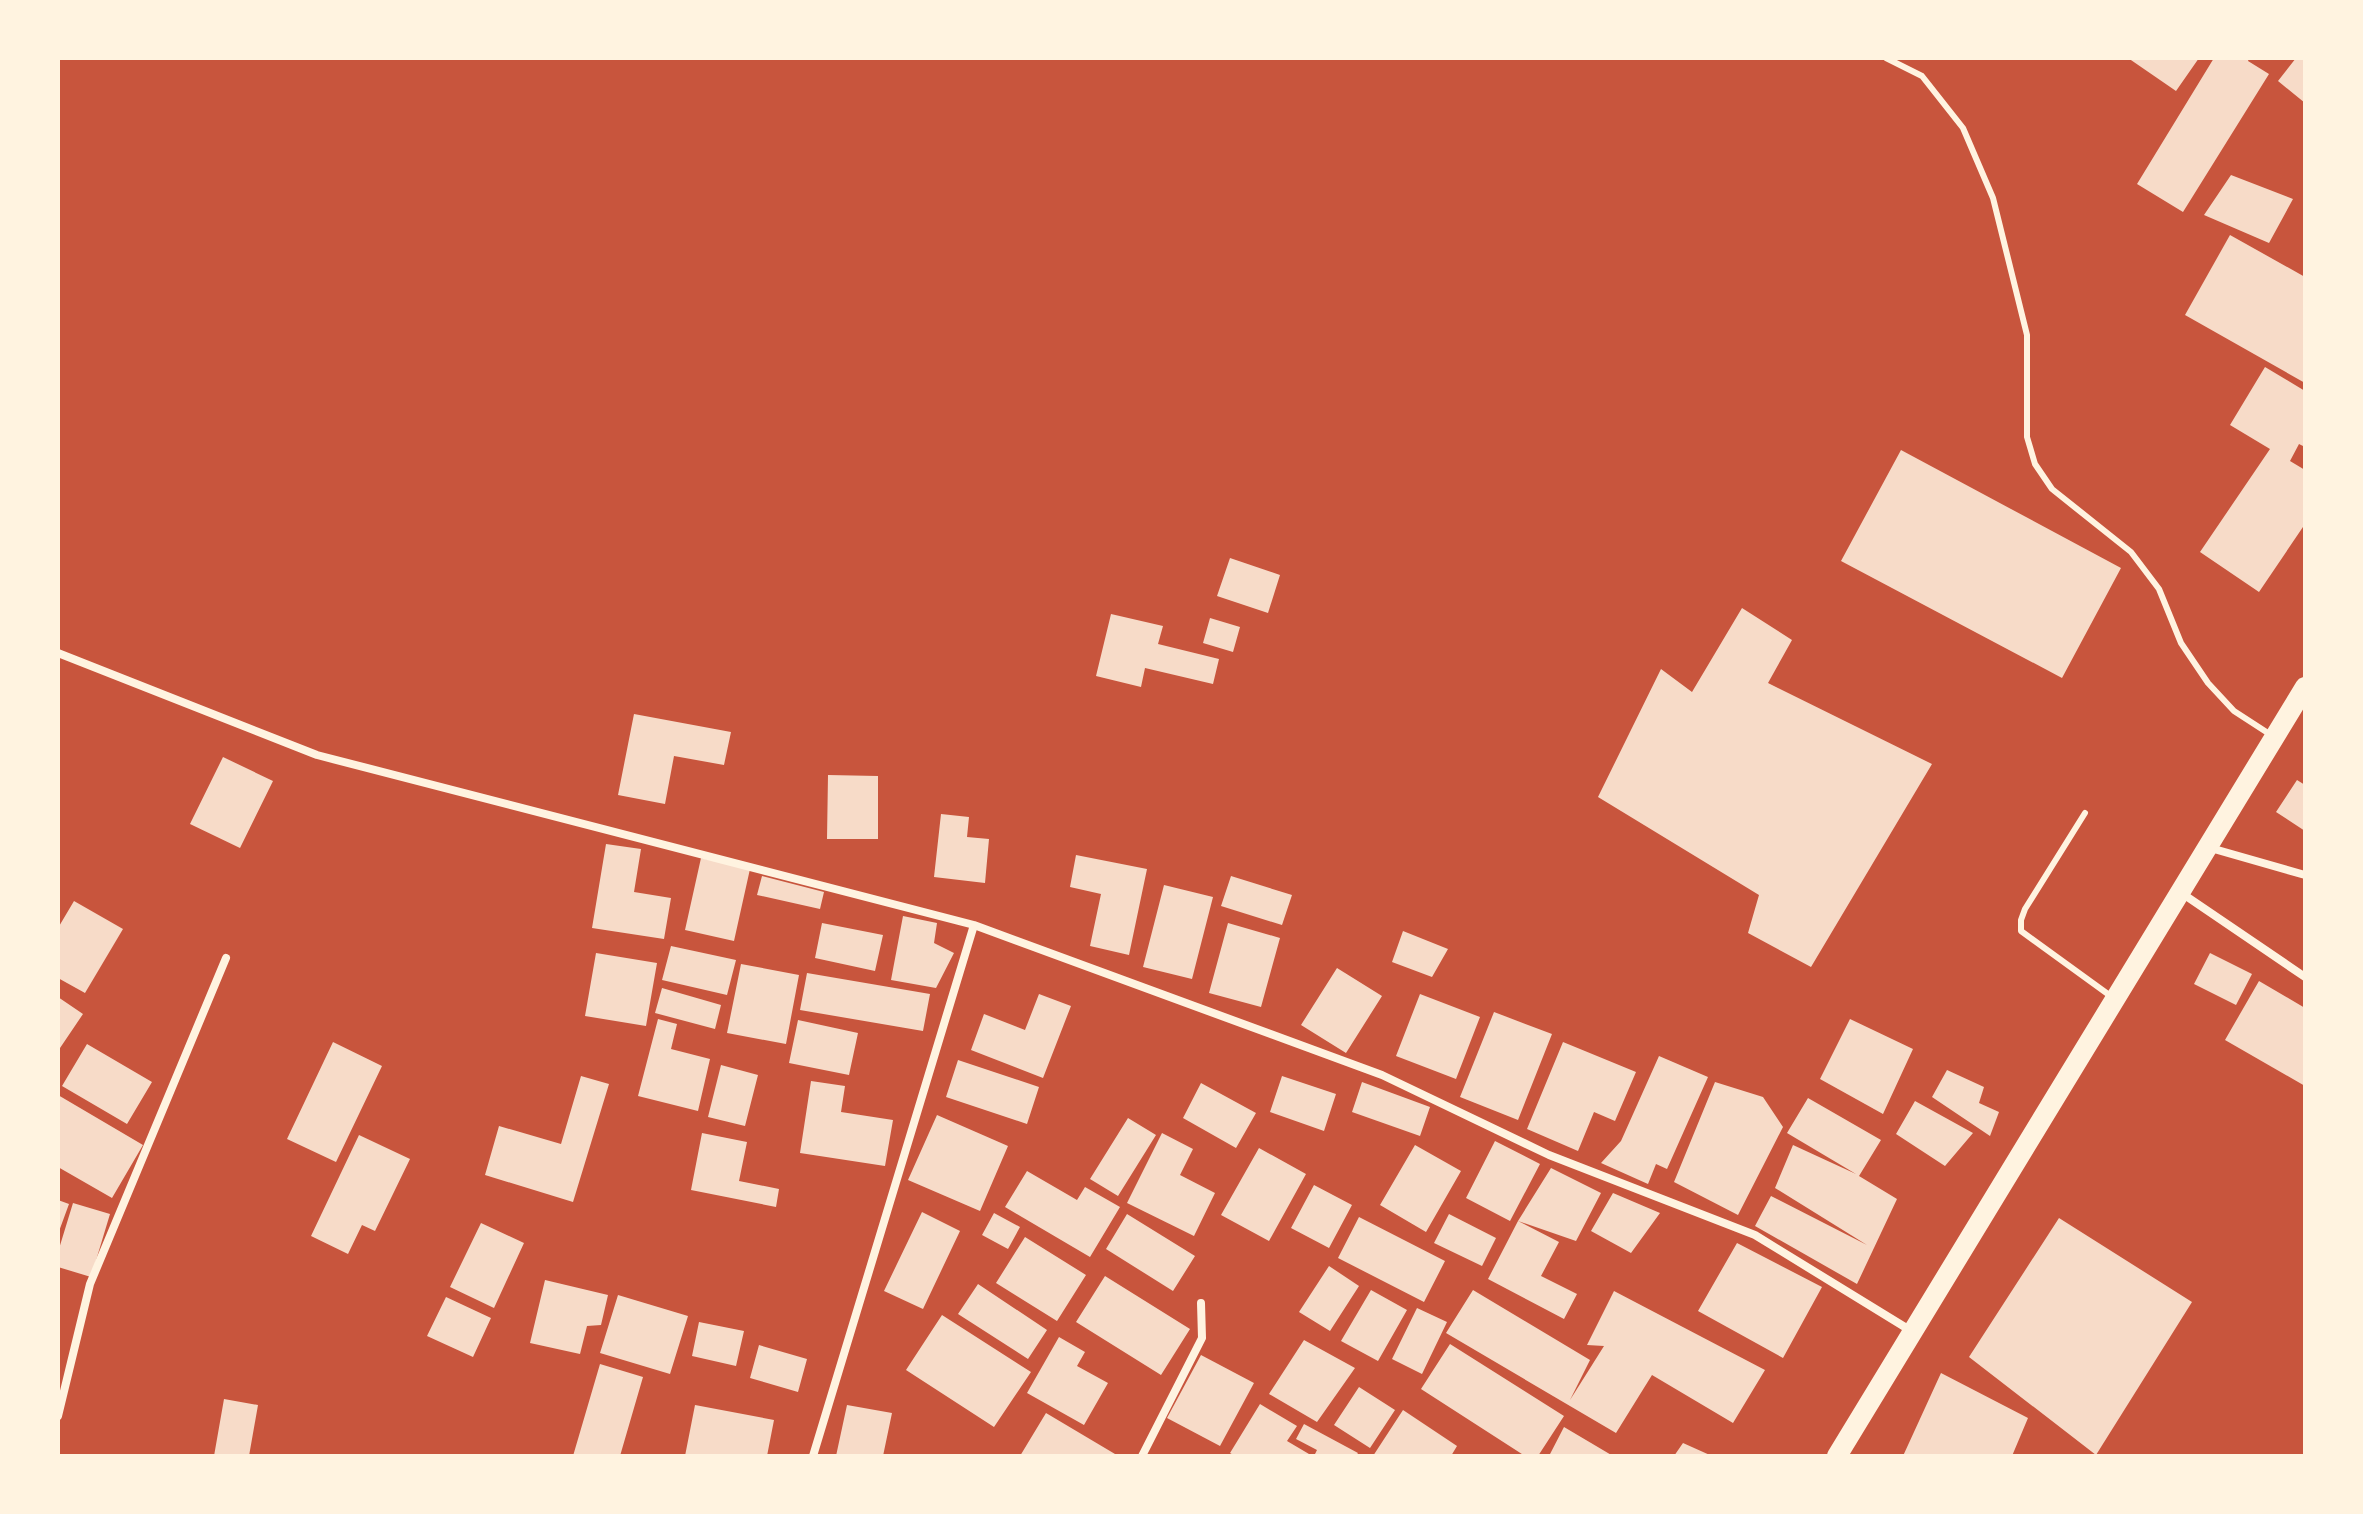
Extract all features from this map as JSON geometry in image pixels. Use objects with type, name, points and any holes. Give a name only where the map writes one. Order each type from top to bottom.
[{"type":"main road","points":[[1837,1456],[2305,687]]},
{"type":"street","points":[[58,653],[317,755],[974,925],[1382,1075],[1549,1155],[1755,1235],[1914,1333]]},
{"type":"street","points":[[2206,846],[2305,875]]},
{"type":"street","points":[[2179,892],[2305,977]]},
{"type":"street","points":[[813,1456],[974,925]]},
{"type":"street","points":[[58,1416],[90,1284],[226,958]]},
{"type":"street","points":[[1142,1456],[1202,1338],[1201,1303]]},
{"type":"lane","points":[[1886,58],[1922,76],[1963,128],[1993,198],[2027,335],[2027,437],[2035,464],[2052,489],[2131,552],[2159,589],[2181,643],[2208,683],[2234,711],[2274,737]]},
{"type":"lane","points":[[2085,813],[2025,909],[2021,931],[2115,999]]},
{"type":"building","points":[[2128,58],[2199,58],[2176,91]]},
{"type":"building","points":[[2214,58],[2249,58],[2248,61],[2269,74],[2183,212],[2137,184]]},
{"type":"building","points":[[2296,58],[2305,58],[2305,103],[2278,81]]},
{"type":"building","points":[[2231,175],[2293,199],[2269,243],[2204,215]]},
{"type":"building","points":[[2230,235],[2305,277],[2305,383],[2185,315]]},
{"type":"building","points":[[2265,367],[2305,391],[2305,447],[2299,444],[2290,461],[2305,470],[2305,524],[2259,592],[2200,552],[2270,449],[2230,425]]},
{"type":"building","points":[[1901,450],[2121,568],[2062,678],[1841,561]]},
{"type":"building","points":[[1230,558],[1280,575],[1268,613],[1217,596]]},
{"type":"building","points":[[1742,608],[1792,640],[1768,683],[1932,764],[1811,967],[1748,933],[1759,895],[1598,797],[1661,669],[1692,692]]},
{"type":"building","points":[[1111,614],[1163,626],[1158,644],[1219,659],[1213,684],[1145,668],[1141,687],[1096,676]]},
{"type":"building","points":[[1210,618],[1240,627],[1233,652],[1203,643]]},
{"type":"building","points":[[634,714],[731,732],[724,765],[674,756],[665,804],[618,795]]},
{"type":"building","points":[[223,757],[273,781],[240,848],[190,824]]},
{"type":"building","points":[[828,775],[878,776],[878,839],[827,839]]},
{"type":"building","points":[[2297,780],[2305,785],[2305,831],[2276,812]]},
{"type":"building","points":[[941,814],[969,817],[967,837],[989,839],[985,883],[934,877]]},
{"type":"building","points":[[606,844],[641,849],[634,892],[671,898],[664,939],[592,928]]},
{"type":"building","points":[[1076,855],[1147,869],[1129,955],[1090,946],[1101,894],[1070,887]]},
{"type":"building","points":[[701,858],[750,869],[734,941],[685,930]]},
{"type":"building","points":[[762,876],[824,892],[820,909],[757,895]]},
{"type":"building","points":[[1231,876],[1292,895],[1282,925],[1221,906]]},
{"type":"building","points":[[1164,885],[1213,897],[1192,979],[1143,967]]},
{"type":"building","points":[[74,901],[123,929],[85,993],[58,978],[58,928]]},
{"type":"building","points":[[903,916],[937,923],[934,943],[954,953],[936,988],[891,980]]},
{"type":"building","points":[[822,923],[883,935],[875,971],[815,958]]},
{"type":"building","points":[[1228,923],[1280,938],[1261,1007],[1209,993]]},
{"type":"building","points":[[1403,931],[1448,949],[1432,977],[1392,962]]},
{"type":"building","points":[[671,946],[736,960],[727,995],[662,980]]},
{"type":"building","points":[[596,953],[657,963],[646,1026],[585,1016]]},
{"type":"building","points":[[2210,953],[2252,974],[2236,1005],[2194,984]]},
{"type":"building","points":[[741,964],[799,975],[786,1044],[727,1033]]},
{"type":"building","points":[[1337,968],[1382,996],[1346,1053],[1301,1025]]},
{"type":"building","points":[[807,973],[930,994],[923,1031],[800,1010]]},
{"type":"building","points":[[2259,981],[2305,1008],[2305,1086],[2225,1040]]},
{"type":"building","points":[[662,988],[721,1005],[715,1029],[655,1013]]},
{"type":"building","points":[[1039,994],[1071,1006],[1043,1078],[971,1050],[984,1014],[1025,1030]]},
{"type":"building","points":[[1420,994],[1480,1017],[1456,1079],[1396,1056]]},
{"type":"building","points":[[58,997],[83,1014],[58,1051]]},
{"type":"building","points":[[1494,1012],[1552,1034],[1518,1120],[1460,1097]]},
{"type":"building","points":[[658,1019],[677,1024],[671,1049],[710,1059],[698,1111],[638,1096]]},
{"type":"building","points":[[1850,1019],[1913,1049],[1883,1114],[1820,1079]]},
{"type":"building","points":[[798,1020],[858,1033],[849,1075],[789,1063]]},
{"type":"building","points":[[333,1042],[382,1066],[336,1162],[287,1139]]},
{"type":"building","points":[[1563,1042],[1636,1072],[1615,1121],[1594,1112],[1578,1151],[1527,1129]]},
{"type":"building","points":[[87,1044],[152,1082],[127,1124],[62,1086]]},
{"type":"building","points":[[1659,1056],[1708,1077],[1667,1169],[1656,1164],[1648,1184],[1601,1163],[1621,1141]]},
{"type":"building","points":[[958,1060],[1039,1087],[1027,1124],[946,1097]]},
{"type":"building","points":[[721,1065],[758,1075],[745,1126],[708,1117]]},
{"type":"building","points":[[1947,1070],[1984,1087],[1979,1103],[1999,1112],[1990,1136],[1932,1097]]},
{"type":"building","points":[[581,1076],[609,1084],[573,1202],[485,1175],[499,1126],[561,1144]]},
{"type":"building","points":[[1282,1076],[1336,1094],[1324,1131],[1270,1112]]},
{"type":"building","points":[[811,1081],[845,1086],[841,1112],[893,1120],[885,1166],[800,1153]]},
{"type":"building","points":[[1362,1082],[1430,1107],[1420,1136],[1352,1112]]},
{"type":"building","points":[[1715,1082],[1763,1097],[1783,1127],[1738,1215],[1674,1182]]},
{"type":"building","points":[[1201,1083],[1256,1113],[1236,1148],[1183,1118]]},
{"type":"building","points":[[58,1095],[143,1145],[112,1198],[58,1167]]},
{"type":"building","points":[[1808,1098],[1881,1140],[1859,1176],[1897,1199],[1857,1284],[1755,1226],[1771,1196],[1867,1245],[1775,1188],[1793,1145],[1856,1174],[1787,1133]]},
{"type":"building","points":[[1915,1101],[1973,1133],[1945,1166],[1896,1134]]},
{"type":"building","points":[[937,1115],[1008,1146],[980,1211],[908,1180]]},
{"type":"building","points":[[1128,1118],[1156,1135],[1118,1196],[1090,1179]]},
{"type":"building","points":[[702,1133],[747,1142],[739,1181],[779,1189],[776,1207],[691,1190]]},
{"type":"building","points":[[1162,1133],[1193,1149],[1180,1175],[1215,1193],[1194,1236],[1127,1203]]},
{"type":"building","points":[[359,1135],[410,1159],[375,1231],[362,1225],[348,1254],[311,1236]]},
{"type":"building","points":[[1495,1141],[1540,1164],[1510,1221],[1466,1198]]},
{"type":"building","points":[[1415,1145],[1461,1171],[1426,1232],[1380,1205]]},
{"type":"building","points":[[1259,1148],[1306,1174],[1269,1241],[1221,1215]]},
{"type":"building","points":[[1551,1168],[1601,1193],[1576,1241],[1518,1221]]},
{"type":"building","points":[[1027,1171],[1077,1200],[1085,1187],[1120,1207],[1090,1257],[1005,1207]]},
{"type":"building","points":[[1314,1185],[1352,1205],[1329,1248],[1291,1228]]},
{"type":"building","points":[[1613,1193],[1660,1213],[1631,1253],[1591,1231]]},
{"type":"building","points":[[58,1200],[69,1204],[58,1234]]},
{"type":"building","points":[[73,1203],[110,1214],[91,1277],[58,1267],[58,1252]]},
{"type":"building","points":[[922,1212],[960,1231],[923,1309],[884,1291]]},
{"type":"building","points":[[994,1213],[1020,1227],[1008,1249],[982,1235]]},
{"type":"building","points":[[1127,1214],[1195,1256],[1173,1291],[1106,1249]]},
{"type":"building","points":[[1449,1214],[1496,1238],[1482,1266],[1434,1243]]},
{"type":"building","points":[[1359,1217],[1445,1261],[1424,1302],[1338,1258]]},
{"type":"building","points":[[2059,1218],[2192,1302],[2096,1455],[1969,1357]]},
{"type":"building","points":[[1518,1221],[1559,1242],[1541,1276],[1577,1294],[1564,1319],[1488,1279]]},
{"type":"building","points":[[481,1223],[524,1243],[494,1308],[450,1287]]},
{"type":"building","points":[[1025,1237],[1086,1275],[1057,1321],[996,1283]]},
{"type":"building","points":[[1737,1243],[1822,1287],[1783,1358],[1698,1311]]},
{"type":"building","points":[[1329,1266],[1359,1286],[1330,1331],[1299,1312]]},
{"type":"building","points":[[1105,1276],[1190,1329],[1161,1375],[1076,1322]]},
{"type":"building","points":[[545,1280],[608,1295],[601,1325],[587,1326],[580,1354],[530,1343]]},
{"type":"building","points":[[978,1284],[1047,1330],[1028,1359],[958,1314]]},
{"type":"building","points":[[1371,1290],[1407,1310],[1378,1361],[1341,1341]]},
{"type":"building","points":[[1473,1290],[1590,1360],[1570,1400],[1604,1346],[1587,1345],[1614,1291],[1765,1370],[1733,1423],[1652,1375],[1616,1433],[1446,1333]]},
{"type":"building","points":[[618,1295],[688,1316],[670,1374],[600,1353]]},
{"type":"building","points":[[446,1297],[491,1318],[473,1357],[427,1336]]},
{"type":"building","points":[[1417,1308],[1447,1322],[1422,1374],[1392,1359]]},
{"type":"building","points":[[942,1315],[1031,1372],[994,1427],[906,1370]]},
{"type":"building","points":[[699,1322],[744,1331],[736,1366],[692,1356]]},
{"type":"building","points":[[1059,1337],[1085,1352],[1077,1366],[1108,1383],[1084,1425],[1027,1393]]},
{"type":"building","points":[[1304,1340],[1355,1368],[1317,1422],[1269,1394]]},
{"type":"building","points":[[1450,1344],[1564,1416],[1538,1456],[1525,1456],[1421,1389]]},
{"type":"building","points":[[759,1345],[807,1359],[798,1392],[750,1378]]},
{"type":"building","points":[[1201,1355],[1254,1383],[1220,1446],[1167,1418]]},
{"type":"building","points":[[600,1364],[643,1377],[620,1456],[573,1456]]},
{"type":"building","points":[[1941,1373],[2028,1418],[2012,1456],[1903,1456]]},
{"type":"building","points":[[1359,1387],[1395,1410],[1370,1448],[1334,1425]]},
{"type":"building","points":[[224,1399],[258,1405],[249,1456],[214,1456]]},
{"type":"building","points":[[1260,1404],[1297,1426],[1287,1441],[1308,1456],[1235,1456],[1230,1453]]},
{"type":"building","points":[[695,1405],[774,1420],[767,1456],[685,1456]]},
{"type":"building","points":[[847,1405],[892,1413],[883,1456],[836,1456]]},
{"type":"building","points":[[1403,1410],[1457,1446],[1451,1456],[1373,1456]]},
{"type":"building","points":[[1046,1413],[1115,1454],[1020,1456]]},
{"type":"building","points":[[1304,1424],[1358,1453],[1356,1456],[1314,1456],[1317,1450],[1296,1439]]},
{"type":"building","points":[[1564,1427],[1613,1456],[1549,1456]]},
{"type":"building","points":[[1683,1443],[1712,1456],[1674,1456]]}]
